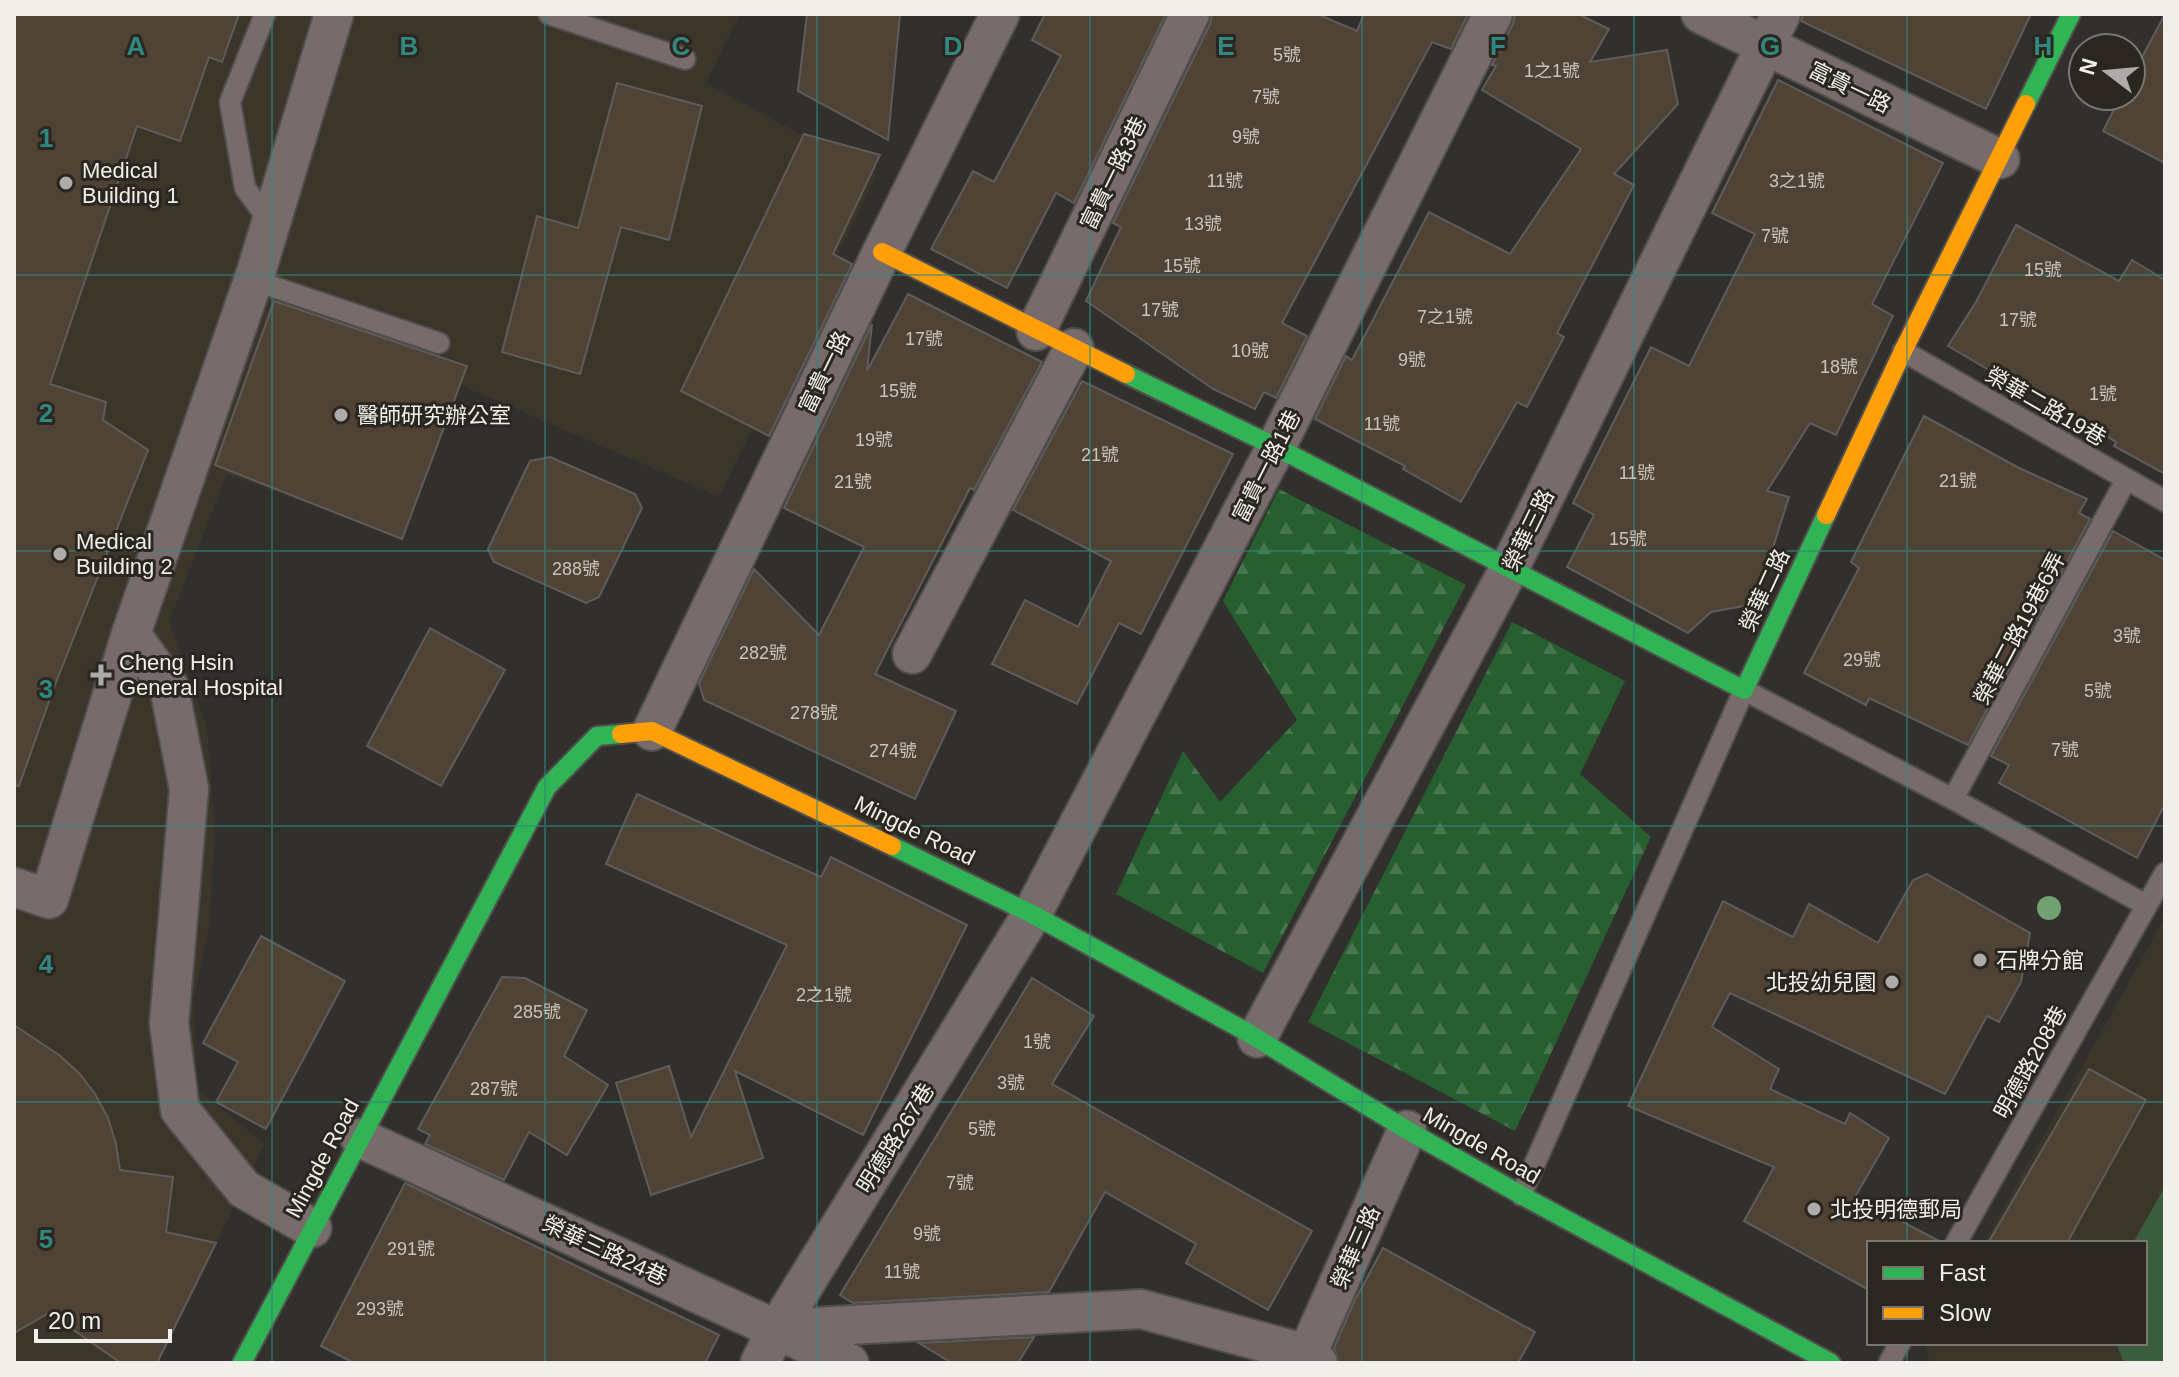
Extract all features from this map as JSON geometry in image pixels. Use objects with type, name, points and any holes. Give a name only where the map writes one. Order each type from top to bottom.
[{"type":"street","points":[[14,887],[49,899],[131,634],[253,280],[334,14]]},
{"type":"street","name":"富貴一路","points":[[652,731],[1000,14]]},
{"type":"street","name":"富貴一路3巷","points":[[1036,331],[1190,14]]},
{"type":"street","name":"富貴一路1巷","points":[[1032,914],[1276,447],[1493,14]]},
{"type":"street","name":"富貴一路","points":[[1701,14],[1774,30],[2000,159]]},
{"type":"street","name":"榮華二路","points":[[1744,690],[1903,351],[2071,14]]},
{"type":"street","name":"榮華三路","points":[[1257,1038],[1510,567],[1774,30]]},
{"type":"street","points":[[882,252],[1036,331],[1276,447],[1744,690]]},
{"type":"street","points":[[912,654],[1074,348]]},
{"type":"street","points":[[131,634],[169,687],[189,789],[169,1023],[180,1110],[244,1189],[312,1228]]},
{"type":"street","name":"Mingde Road","points":[[242,1363],[547,787],[597,736],[652,731],[1032,914],[1257,1038],[1407,1130],[1521,1195],[1831,1363]]},
{"type":"street","name":"明德路267巷","points":[[760,1363],[777,1329],[1032,914]]},
{"type":"street","name":"榮華三路","points":[[1309,1360],[1407,1130]]},
{"type":"street","name":"榮華三路24巷","points":[[360,1138],[849,1363]]},
{"type":"street","points":[[777,1329],[1141,1309],[1309,1360]]},
{"type":"lane","points":[[265,14],[230,102],[245,188],[270,222]]},
{"type":"lane","points":[[549,14],[685,59]]},
{"type":"lane","points":[[253,280],[439,343]]},
{"type":"lane","name":"榮華二路19巷","points":[[1903,351],[2165,501]]},
{"type":"lane","name":"榮華二路19巷6弄","points":[[1953,799],[2126,480]]},
{"type":"lane","points":[[1744,690],[1953,799],[2146,905]]},
{"type":"lane","name":"榮華二路","points":[[1521,1195],[1744,690]]},
{"type":"lane","name":"明德路208巷","points":[[1957,1241],[2165,873]]},
{"type":"lane","points":[[1889,1363],[1899,1345]]},
{"type":"shaded area","name":"Cheng Hsin General Hospital","points":[[14,14],[740,14],[706,83],[877,175],[719,497],[460,385],[402,539],[227,474],[169,622],[207,728],[215,832],[209,927],[193,1002],[198,1090],[265,1144],[157,1363],[14,1363]]},
{"type":"shaded area","points":[[2165,917],[2165,1363],[1930,1363],[1927,1345],[2147,1345],[2147,1241],[1985,1241]]},
{"type":"green space","points":[[1279,489],[1466,585],[1263,973],[1116,894],[1183,751],[1220,802],[1297,720],[1223,601]]},
{"type":"green space","points":[[1512,622],[1625,681],[1580,774],[1651,837],[1515,1131],[1308,1022]]},
{"type":"green space","points":[[2165,1186],[2165,1363],[2124,1363],[2117,1345],[2147,1345],[2147,1241],[2134,1241]]},
{"type":"building","points":[[14,14],[239,14],[222,62],[209,57],[180,141],[137,126],[50,384],[106,402],[103,420],[148,450],[53,690],[19,786],[14,785]]},
{"type":"building","points":[[807,14],[900,14],[888,140],[798,91]]},
{"type":"building","points":[[1045,14],[1166,14],[1074,203],[1056,193],[1007,288],[931,249],[973,171],[994,182],[1061,56],[1032,40]]},
{"type":"building","points":[[1212,14],[1317,14],[1357,31],[1364,14],[1468,14],[1451,49],[1432,42],[1282,323],[1307,336],[1276,398],[1264,392],[1255,409],[1213,389],[1086,301],[1121,227],[1113,223],[1210,24]]},
{"type":"building","points":[[1515,14],[1578,14],[1609,29],[1590,62],[1667,50],[1678,104],[1614,174],[1634,185],[1557,333],[1564,337],[1527,407],[1517,402],[1461,502],[1403,469],[1405,466],[1315,419],[1346,356],[1352,360],[1429,212],[1510,254],[1581,149],[1482,90],[1496,66],[1492,65]]},
{"type":"building","points":[[1803,14],[2031,14],[1986,109],[1801,21]]},
{"type":"building","points":[[2165,14],[2165,163],[2103,131],[2113,112],[2147,112],[2147,48]]},
{"type":"building","points":[[1778,80],[1943,163],[1872,304],[1893,316],[1836,435],[1810,423],[1767,491],[1789,497],[1755,604],[1711,612],[1688,633],[1567,567],[1594,515],[1573,503],[1651,347],[1689,366],[1755,234],[1712,213]]},
{"type":"building","points":[[617,83],[702,106],[669,240],[621,227],[580,374],[502,352],[537,216],[578,228]]},
{"type":"building","points":[[804,134],[880,155],[833,254],[852,264],[769,436],[681,391]]},
{"type":"building","points":[[2016,225],[2119,281],[2132,260],[2165,280],[2165,474],[2114,446],[2116,442],[2020,384],[2018,387],[1948,346],[1976,302]]},
{"type":"building","points":[[908,294],[1042,362],[974,490],[970,488],[875,674],[956,711],[915,799],[704,700],[699,683],[754,569],[819,635],[864,547],[784,508],[872,324],[867,371]]},
{"type":"building","name":"醫師研究辦公室","points":[[274,301],[467,366],[402,539],[215,465]]},
{"type":"building","points":[[1082,381],[1233,454],[1141,634],[1119,623],[1077,704],[992,664],[1025,600],[1078,627],[1111,561],[1013,510]]},
{"type":"building","points":[[1924,416],[2019,468],[2087,499],[2079,513],[2090,519],[1968,745],[1869,698],[1866,705],[1804,673],[1859,568],[1851,562]]},
{"type":"building","points":[[550,457],[635,494],[642,508],[599,597],[586,603],[494,562],[488,549],[530,461]]},
{"type":"building","points":[[2113,531],[2165,560],[2165,804],[2137,858],[1999,783],[2009,765],[1991,756]]},
{"type":"building","points":[[430,628],[505,670],[441,786],[367,746]]},
{"type":"building","points":[[637,794],[821,877],[831,857],[967,925],[863,1135],[735,1071],[763,1158],[651,1195],[616,1083],[669,1066],[691,1137],[787,945],[606,864]]},
{"type":"building","points":[[1927,874],[2030,933],[2021,982],[1999,1022],[1987,1016],[1945,1094],[1730,993],[1712,1027],[1779,1069],[1770,1089],[1845,1124],[1850,1113],[1889,1138],[1855,1197],[1939,1241],[1867,1241],[1867,1289],[1744,1221],[1774,1167],[1628,1106],[1723,901],[1793,937],[1809,904],[1878,943],[1913,880]]},
{"type":"building","points":[[261,936],[345,981],[266,1129],[216,1102],[238,1062],[203,1043]]},
{"type":"building","points":[[502,977],[525,978],[587,1010],[564,1056],[608,1085],[567,1155],[529,1132],[504,1180],[425,1144],[430,1135],[418,1129]]},
{"type":"building","points":[[1032,978],[1094,1016],[1052,1084],[1312,1231],[1268,1310],[1186,1263],[1196,1244],[1105,1192],[1049,1292],[853,1303],[840,1295]]},
{"type":"building","points":[[14,1025],[59,1055],[79,1073],[95,1094],[108,1118],[120,1170],[173,1177],[166,1232],[216,1243],[157,1363],[121,1363],[49,1313],[14,1333]]},
{"type":"building","points":[[2089,1069],[2146,1100],[2068,1241],[1989,1241]]},
{"type":"building","points":[[405,1183],[719,1335],[705,1363],[354,1363],[321,1346]]},
{"type":"building","points":[[1383,1248],[1535,1332],[1518,1363],[1339,1363],[1334,1348]]},
{"type":"building","points":[[1034,1337],[1018,1363],[952,1363],[919,1343]]},
{"type":"traffic: fast","points":[[2026,104],[2071,14]]},
{"type":"traffic: fast","points":[[1126,374],[1276,447],[1744,690],[1826,515]]},
{"type":"traffic: fast","points":[[242,1363],[547,787],[597,736],[621,734]]},
{"type":"traffic: fast","points":[[892,846],[1032,914],[1245,1031],[1521,1195],[1831,1363]]},
{"type":"traffic: slow","points":[[1826,515],[1903,351],[2026,104]]},
{"type":"traffic: slow","points":[[882,252],[1126,374]]},
{"type":"traffic: slow","points":[[621,734],[652,731],[892,846]]},
{"type":"place","name":"Medical Building 1","points":[[66,183]]},
{"type":"place","name":"醫師研究辦公室","points":[[341,415]]},
{"type":"place","name":"Medical Building 2","points":[[60,554]]},
{"type":"place","name":"Cheng Hsin General Hospital","points":[[101,675]]},
{"type":"place","name":"石牌分館","points":[[1980,960]]},
{"type":"place","name":"北投幼兒園","points":[[1892,982]]},
{"type":"place","name":"北投明德郵局","points":[[1814,1209]]}]
